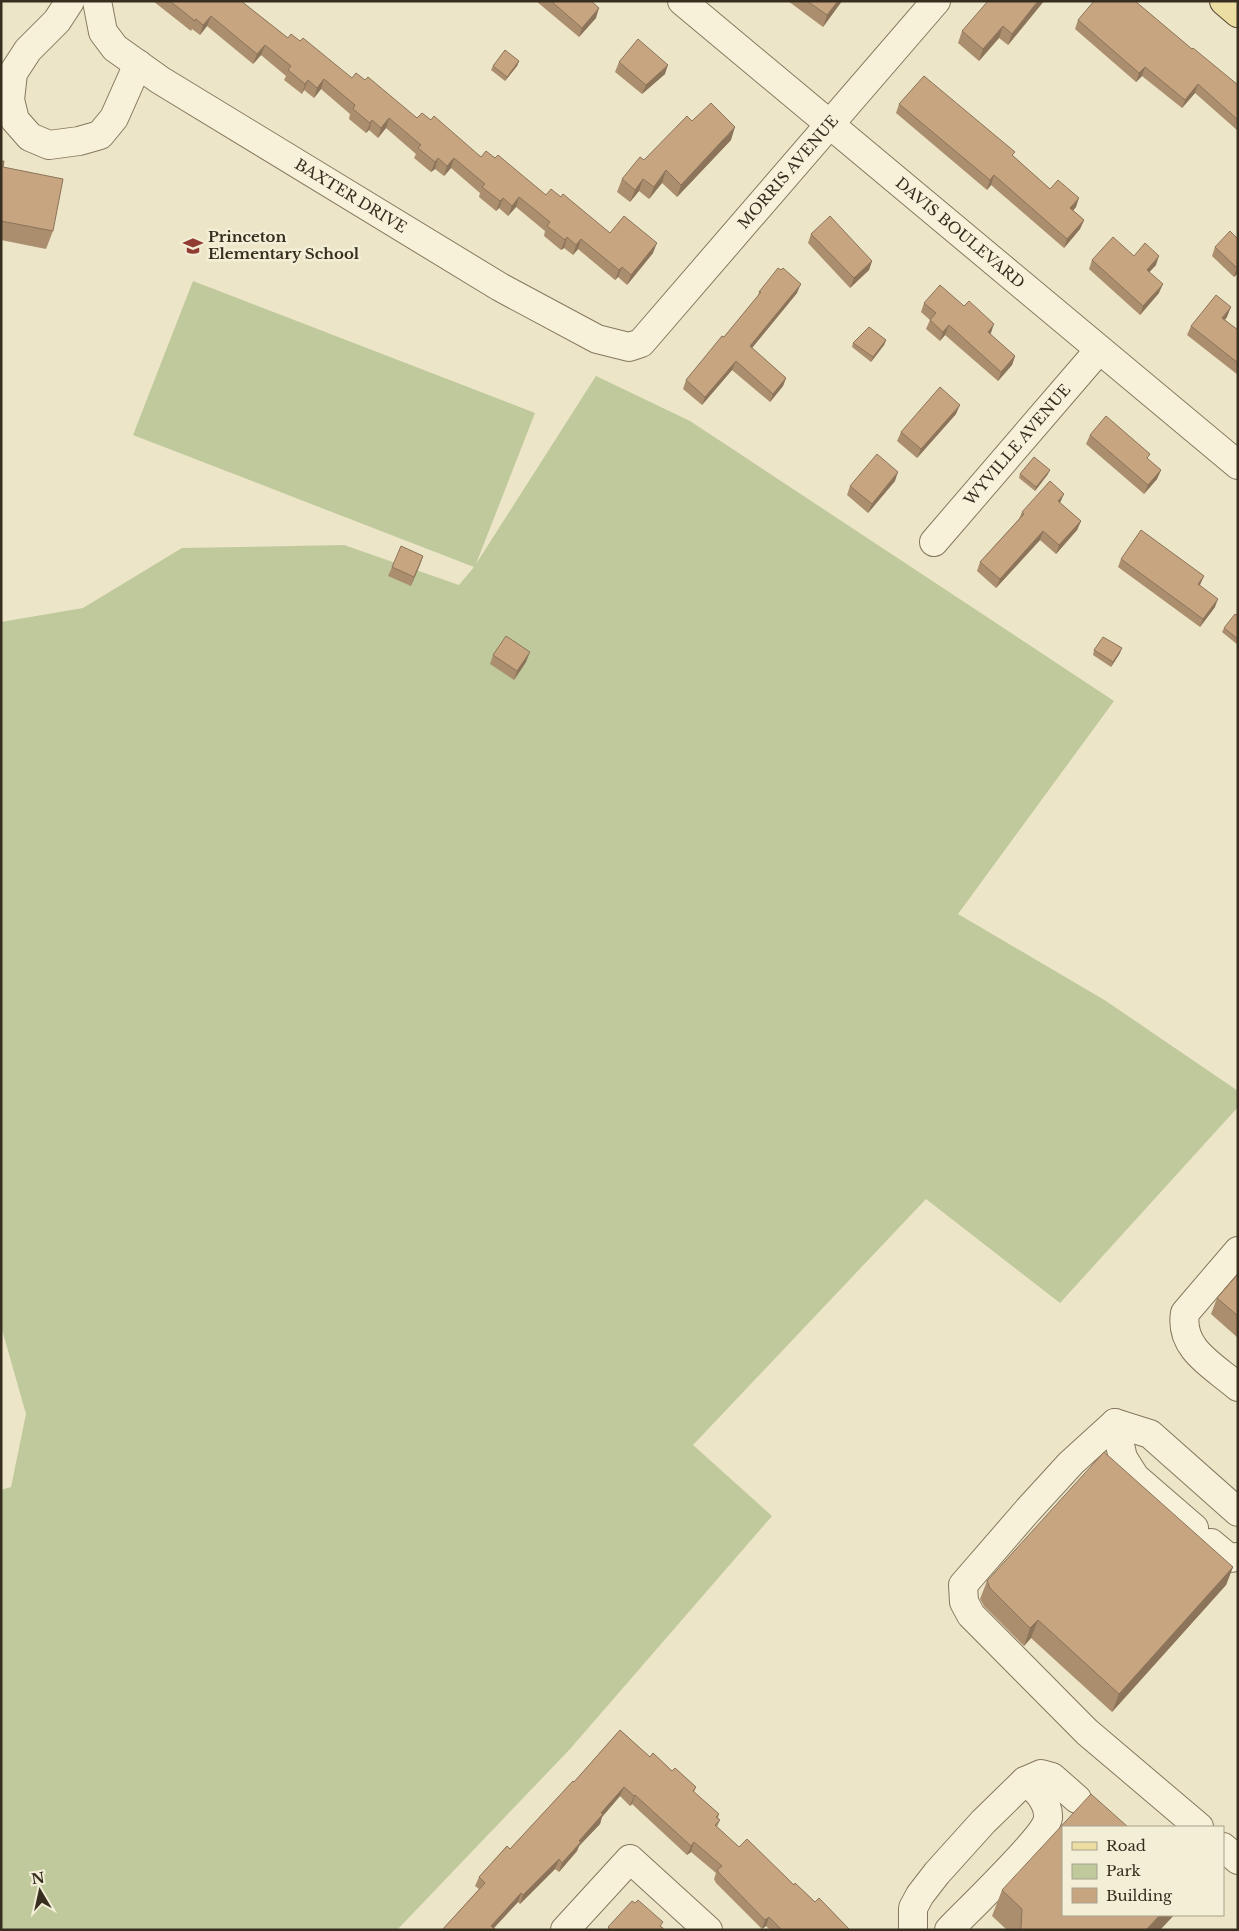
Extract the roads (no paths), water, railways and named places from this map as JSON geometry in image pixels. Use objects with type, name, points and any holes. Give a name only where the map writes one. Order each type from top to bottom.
[{"type":"main road","points":[[1224,1],[1238,13]]},
{"type":"street","points":[[70,1],[57,21],[28,50],[13,73],[10,100],[15,120],[30,137],[49,145],[79,142],[100,135],[114,118],[138,64]]},
{"type":"street","name":"BAXTER DRIVE","points":[[97,1],[103,32],[115,48],[168,86],[500,287],[597,339],[629,347],[641,343]]},
{"type":"street","name":"DAVIS BOULEVARD","points":[[682,1],[1238,465]]},
{"type":"street","name":"MORRIS AVENUE","points":[[641,343],[936,1]]},
{"type":"street","name":"WYVILLE AVENUE","points":[[934,542],[1099,350]]},
{"type":"street","points":[[1238,1251],[1185,1313],[1183,1324],[1189,1343],[1195,1352],[1238,1387]]},
{"type":"street","points":[[1115,1423],[1150,1434],[1238,1512]]},
{"type":"street","points":[[1115,1423],[1123,1458],[1135,1477],[1229,1558],[1238,1557]]},
{"type":"street","points":[[1115,1423],[1071,1464],[989,1554],[963,1585],[964,1602],[971,1615],[1087,1732],[1198,1826]]},
{"type":"street","points":[[913,1930],[913,1908],[920,1895],[937,1873],[983,1822],[1025,1781],[1041,1774],[1052,1777],[1077,1799]]},
{"type":"street","points":[[950,1930],[1034,1842],[1048,1819],[1046,1803],[1033,1786],[1025,1781]]},
{"type":"street","points":[[1224,1848],[1238,1860]]},
{"type":"street","points":[[565,1930],[630,1859],[708,1930]]},
{"type":"place","name":"Princeton Elementary School","points":[[193,246]]}]
